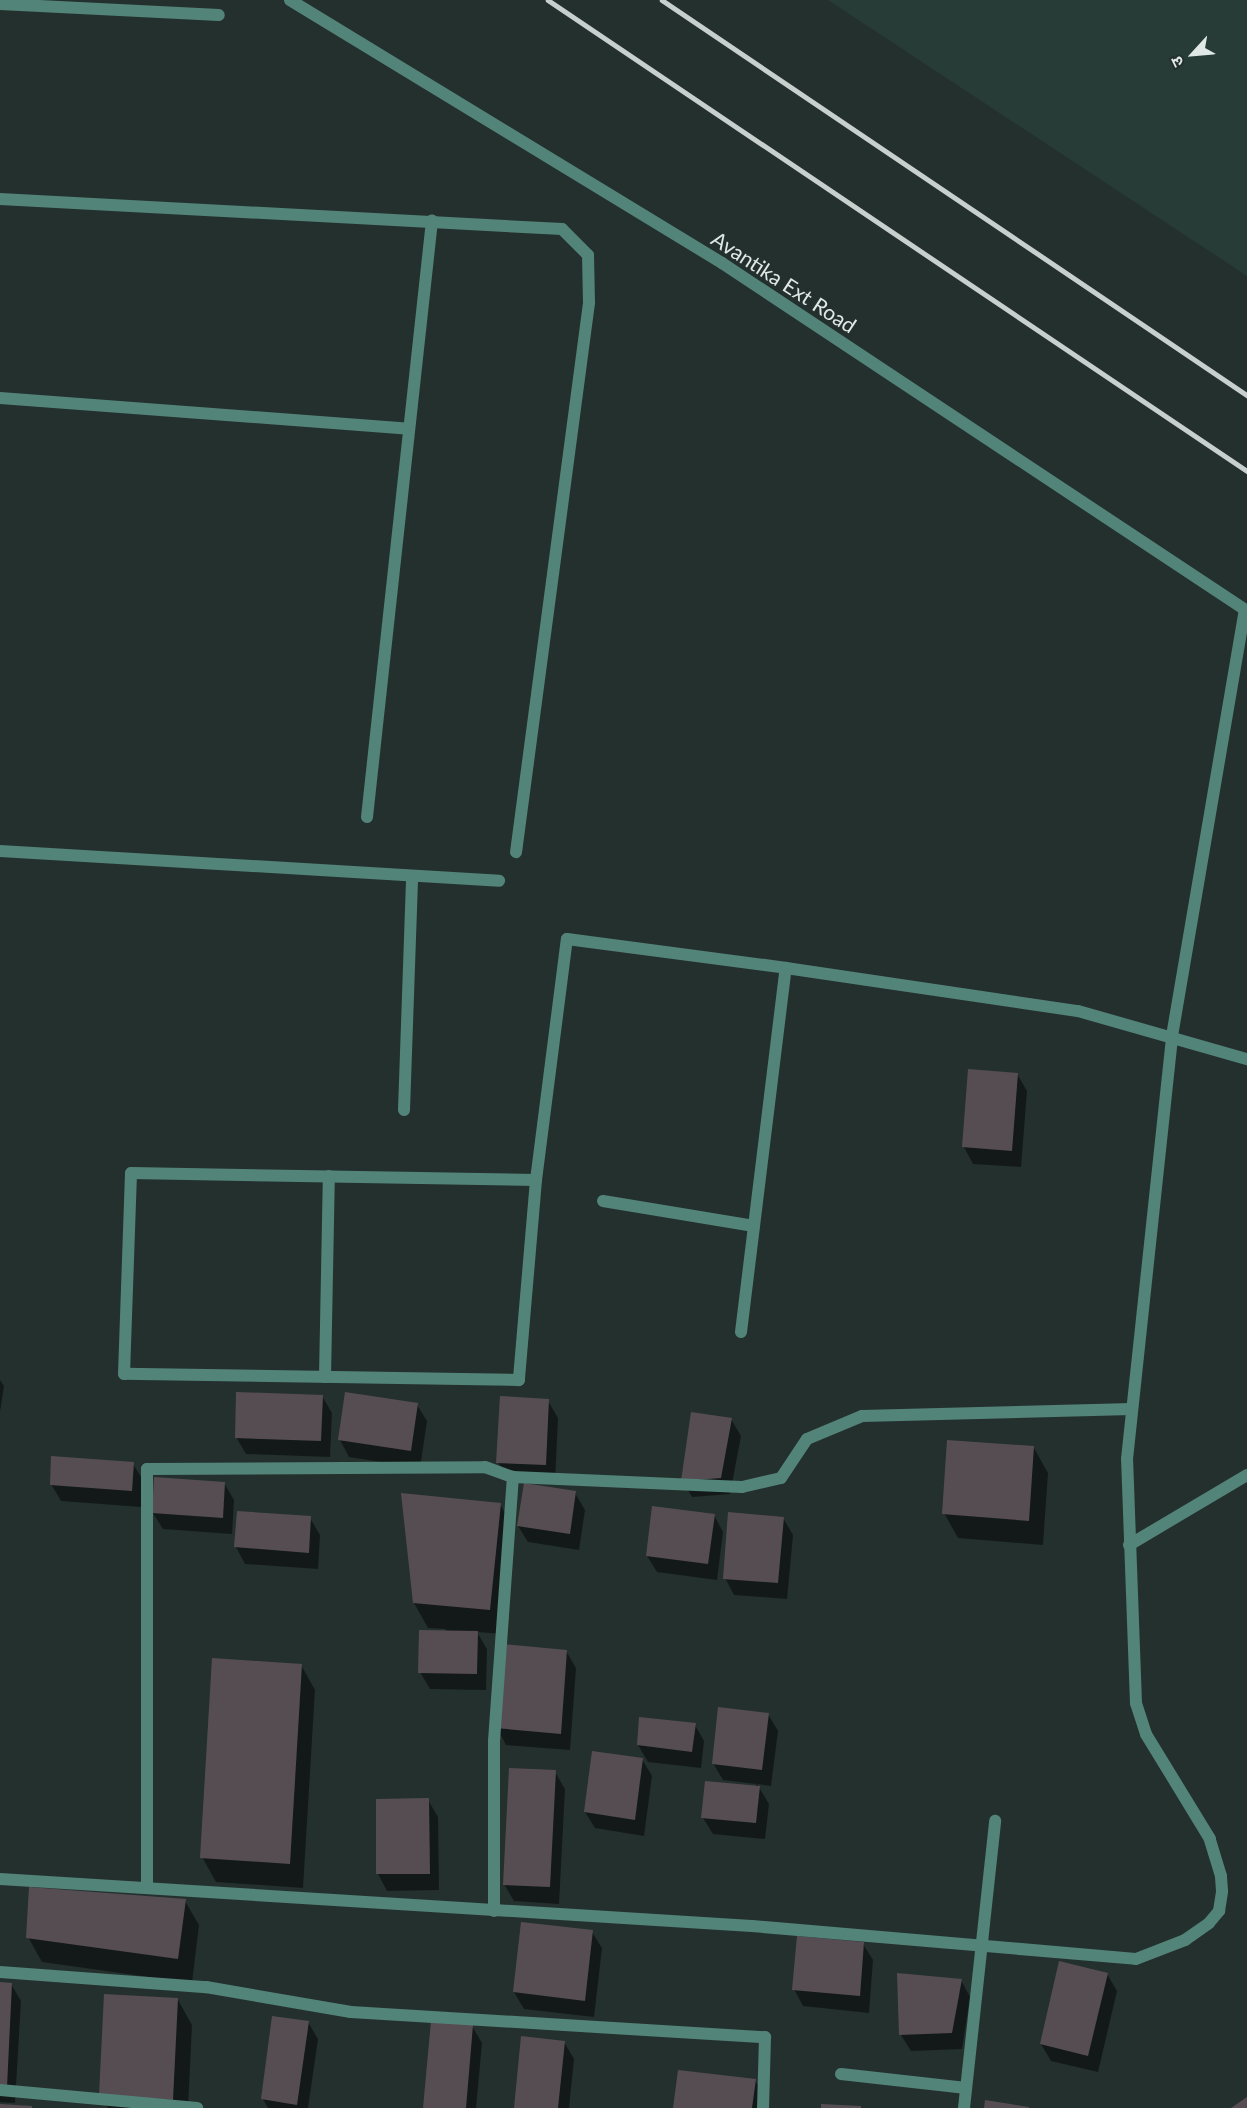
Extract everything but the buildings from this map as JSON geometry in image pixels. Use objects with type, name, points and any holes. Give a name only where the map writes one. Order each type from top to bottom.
[{"type":"street","name":"Avantika Ext Road","points":[[290,0],[722,263],[1246,611]]},
{"type":"street","points":[[0,4],[219,15]]},
{"type":"street","points":[[0,199],[562,229],[588,255],[589,303],[516,852]]},
{"type":"street","points":[[367,817],[432,222]]},
{"type":"street","points":[[0,398],[409,429]]},
{"type":"street","points":[[0,1879],[752,1926],[1136,1959],[1185,1940],[1209,1923],[1219,1911],[1221,1876],[1210,1839],[1146,1734],[1136,1702],[1126,1459],[1172,1036],[1246,611]]},
{"type":"street","points":[[0,851],[499,881]]},
{"type":"street","points":[[404,1110],[412,876]]},
{"type":"street","points":[[536,1180],[131,1173],[124,1374],[519,1380],[536,1180],[567,939],[786,968],[1078,1011],[1247,1059]]},
{"type":"street","points":[[741,1332],[786,968]]},
{"type":"street","points":[[325,1377],[329,1176]]},
{"type":"street","points":[[603,1201],[754,1226]]},
{"type":"street","points":[[147,1888],[147,1469],[485,1467],[513,1477],[742,1487],[781,1478],[807,1439],[862,1416],[1132,1409]]},
{"type":"street","points":[[1129,1545],[1247,1475]]},
{"type":"street","points":[[494,1911],[494,1741],[513,1477]]},
{"type":"street","points":[[964,2108],[995,1821]]},
{"type":"street","points":[[0,1971],[206,1987],[351,2012],[765,2037],[763,2108]]},
{"type":"street","points":[[841,2073],[966,2088]]},
{"type":"street","points":[[0,2090],[197,2108]]},
{"type":"shaded area","points":[[828,0],[1247,0],[1247,276]]},
{"type":"railway","points":[[548,0],[1247,471]]},
{"type":"railway","points":[[662,0],[1247,395]]}]
